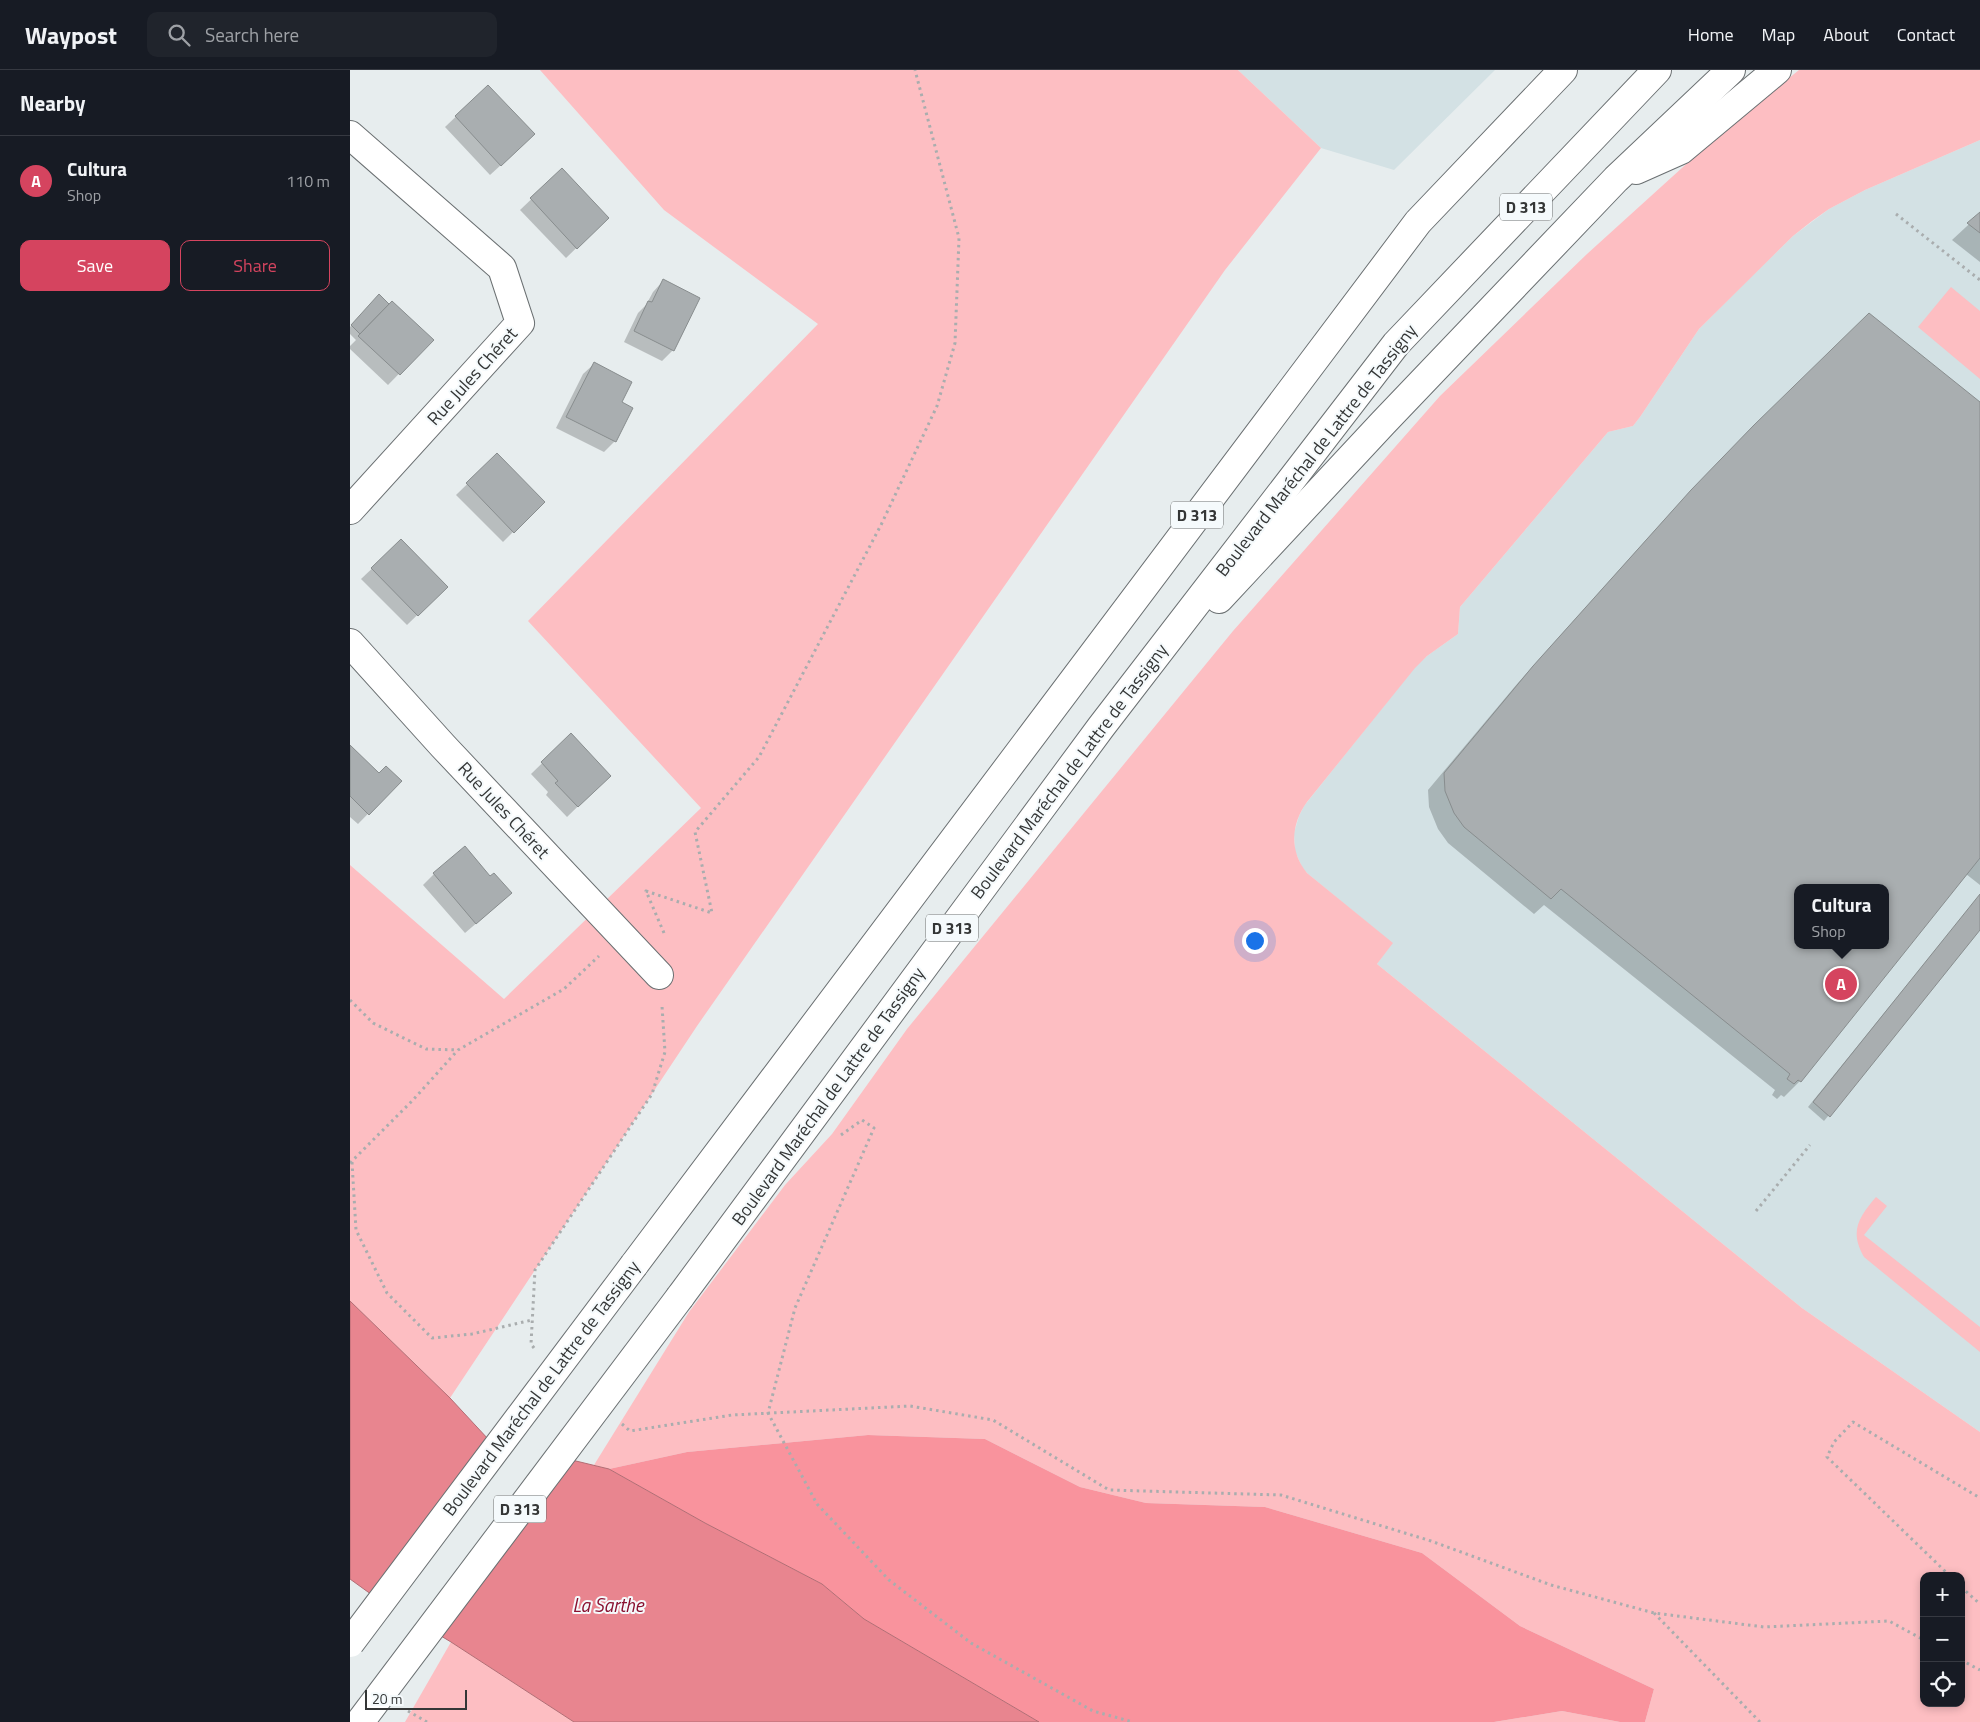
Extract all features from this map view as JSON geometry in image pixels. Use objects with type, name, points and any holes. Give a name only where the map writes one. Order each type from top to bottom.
[{"type":"main road","name":"Boulevard Maréchal de Lattre de Tassigny","points":[[350,1643],[1418,222],[1563,70]]},
{"type":"main road","name":"Boulevard Maréchal de Lattre de Tassigny","points":[[360,1722],[680,1297],[1101,727],[1396,344],[1657,70]]},
{"type":"main road","name":"D 313","points":[[1101,727],[1383,423],[1616,179],[1731,70]]},
{"type":"main road","name":"D 313","points":[[1616,179],[1681,150],[1777,70]]},
{"type":"main road","name":"Rue Jules Chéret","points":[[350,135],[502,268],[520,323],[350,510]]},
{"type":"main road","name":"Rue Jules Chéret","points":[[350,643],[443,746],[660,975]]},
{"type":"path","points":[[666,936],[646,892],[712,913],[695,832],[759,757],[897,491],[937,406],[955,343],[959,238],[915,70]]},
{"type":"path","points":[[1896,214],[1980,280]]},
{"type":"path","points":[[532,1320],[472,1334],[432,1338],[387,1293],[356,1230],[351,1162],[413,1100],[458,1050],[564,988],[622,935]]},
{"type":"path","points":[[538,1351],[531,1344],[535,1270],[652,1094],[665,1052],[660,975]]},
{"type":"path","points":[[350,1000],[373,1023],[426,1049],[458,1050]]},
{"type":"path","points":[[834,1140],[862,1120],[874,1128],[795,1308],[768,1413],[817,1504],[889,1580],[970,1643],[1093,1711],[1133,1722]]},
{"type":"path","points":[[1756,1212],[1810,1145]]},
{"type":"path","points":[[620,1422],[630,1431],[732,1415],[910,1406],[993,1420],[1109,1490],[1281,1495],[1431,1541],[1551,1585],[1654,1613],[1764,1627],[1889,1621],[1920,1638]]},
{"type":"path","points":[[1946,1572],[1828,1457],[1834,1442],[1853,1422],[1980,1498]]},
{"type":"path","points":[[1965,1590],[1980,1604]]},
{"type":"path","points":[[1654,1613],[1760,1722]]},
{"type":"path","points":[[1965,1662],[1980,1670]]},
{"type":"shaded area","points":[[540,70],[1238,70],[1321,148],[1225,270],[697,1026],[450,1398],[350,1301],[350,865],[504,999],[701,808],[528,621],[818,324],[664,210]]},
{"type":"shaded area","points":[[1238,70],[1495,70],[1394,170],[1321,148]]},
{"type":"shaded area","points":[[1799,70],[1980,70],[1980,140],[1865,190],[1829,209],[1793,236],[1699,329],[1633,426],[1608,432],[1460,607],[1458,634],[1427,656],[1415,668],[1307,802],[1295,828],[1294,838],[1297,856],[1307,873],[1393,943],[1377,964],[1802,1308],[1980,1432],[1980,1722],[1645,1722],[1654,1689],[1520,1626],[1422,1553],[1265,1507],[1146,1503],[1080,1487],[985,1439],[868,1435],[687,1452],[609,1469],[594,1465],[689,1312],[785,1185],[832,1134],[907,1029],[1233,631],[1440,396],[1587,254],[1715,138]]},
{"type":"shaded area","points":[[1980,140],[1980,1432],[1802,1308],[1377,964],[1392,943],[1307,873],[1302,867],[1295,851],[1294,833],[1304,806],[1415,667],[1458,634],[1460,607],[1608,432],[1633,426],[1699,329],[1793,236],[1829,209],[1865,190]]},
{"type":"shaded area","points":[[1951,287],[1980,311],[1980,379],[1918,327]]},
{"type":"shaded area","points":[[1876,1197],[1887,1206],[1864,1235],[1980,1327],[1980,1352],[1864,1257],[1857,1239],[1858,1225],[1865,1211]]},
{"type":"shaded area","points":[[868,1435],[985,1439],[1080,1487],[1146,1503],[1265,1507],[1422,1553],[1520,1626],[1654,1689],[1645,1722],[1620,1722],[1562,1711],[1494,1722],[1039,1722],[864,1619],[822,1584],[705,1523],[609,1469],[687,1452]]},
{"type":"shaded area","points":[[451,1642],[574,1722],[405,1722]]},
{"type":"shaded area","points":[[1562,1711],[1620,1722],[1494,1722]]},
{"type":"water","name":"La Sarthe","points":[[350,1301],[450,1398],[489,1440],[609,1469],[705,1523],[822,1584],[864,1619],[1039,1722],[574,1722],[350,1579]]},
{"type":"pier","points":[[502,1440],[561,1455],[428,1631],[380,1602]]},
{"type":"building","points":[[488,85],[535,134],[501,166],[455,116]]},
{"type":"building","points":[[562,168],[609,218],[577,249],[530,198]]},
{"type":"building","points":[[1980,212],[1980,233],[1967,223]]},
{"type":"building","points":[[663,279],[700,298],[674,351],[634,331],[648,301],[652,302]]},
{"type":"building","points":[[379,294],[389,304],[360,334],[351,325]]},
{"type":"building","points":[[392,301],[434,340],[400,375],[358,336]]},
{"type":"building","points":[[1869,313],[1980,402],[1980,858],[1801,1082],[1798,1080],[1794,1084],[1787,1079],[1790,1074],[1561,889],[1551,899],[1464,827],[1454,813],[1445,791],[1444,773],[1533,666],[1691,490],[1754,425]]},
{"type":"building","points":[[594,362],[632,382],[622,402],[633,408],[616,442],[566,417]]},
{"type":"building","points":[[497,453],[545,502],[514,533],[466,483]]},
{"type":"building","points":[[401,539],[448,587],[418,616],[371,568]]},
{"type":"building","points":[[571,733],[611,776],[578,807],[555,783],[558,781],[541,762]]},
{"type":"building","points":[[350,745],[379,773],[386,766],[402,781],[369,815],[350,796]]},
{"type":"building","points":[[465,846],[490,876],[494,873],[512,893],[476,924],[433,873]]},
{"type":"building","points":[[1980,894],[1980,930],[1830,1117],[1813,1102]]},
{"type":"place","name":"Cultura","points":[[1841,984]]}]
